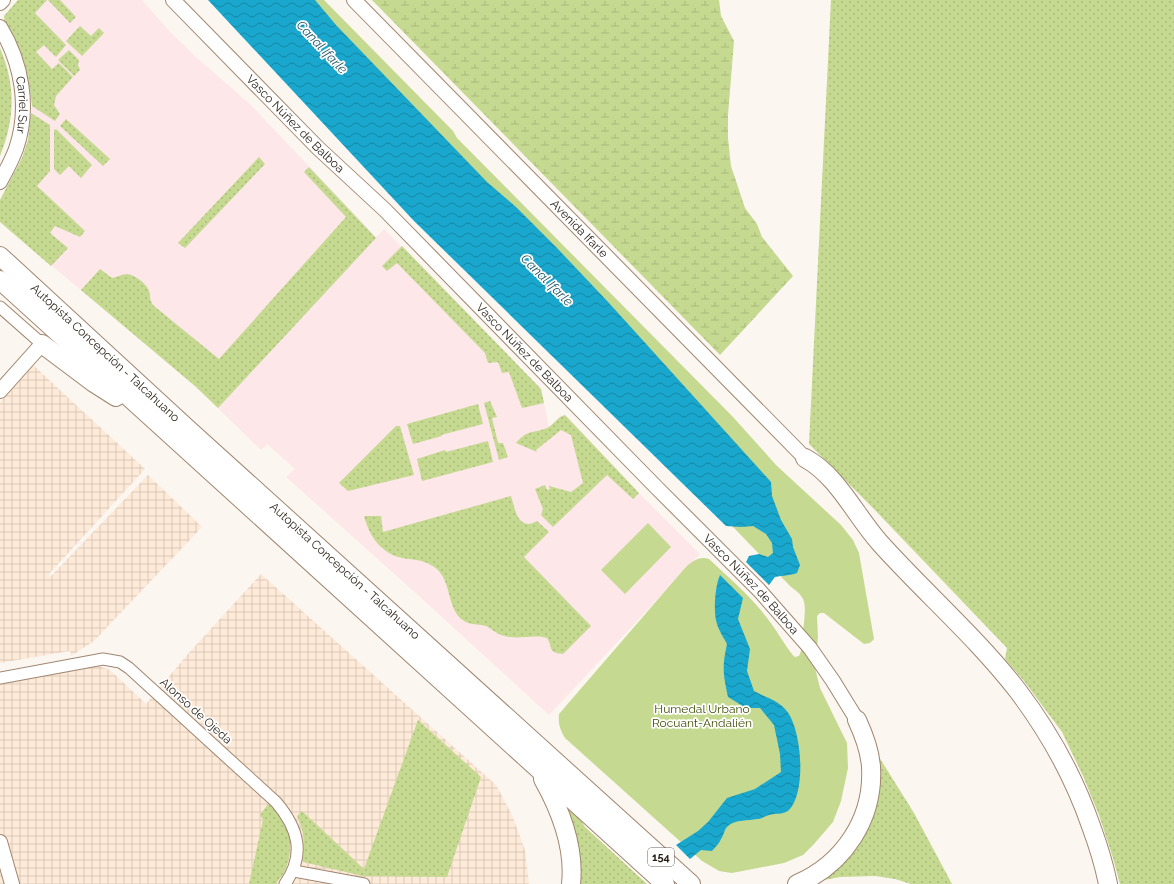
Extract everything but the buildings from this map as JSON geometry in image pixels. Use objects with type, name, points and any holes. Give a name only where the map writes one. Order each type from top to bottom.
[{"type":"main road","name":"Autopista Concepción - Talcahuano","points":[[0,256],[209,448],[691,884]]},
{"type":"main road","name":"Autopista Concepción - Talcahuano","points":[[0,280],[665,884]]},
{"type":"main road","points":[[42,344],[94,383],[153,420]]},
{"type":"main road","points":[[804,458],[818,466],[828,476],[878,540],[975,641],[1030,707],[1056,748],[1078,792],[1101,855],[1108,884]]},
{"type":"main road","points":[[797,884],[820,872],[840,855],[857,832],[865,812],[870,790],[871,766],[866,745],[857,720]]},
{"type":"main road","points":[[531,762],[550,793],[563,822],[572,865],[571,884]]},
{"type":"street","points":[[0,3],[3,0]]},
{"type":"street","name":"Vasco Núñez de Balboa","points":[[173,0],[318,148],[385,210],[759,590],[810,648],[841,693],[857,720]]},
{"type":"street","name":"Avenida Ifarle","points":[[354,0],[804,458]]},
{"type":"street","name":"Carriel Sur","points":[[0,27],[10,46],[19,70],[23,108],[22,123],[16,149],[0,182]]},
{"type":"street","points":[[0,307],[42,344],[0,392]]},
{"type":"street","name":"Alonso de Ojeda","points":[[0,678],[103,659],[114,660],[124,665],[276,802],[283,811],[289,820],[296,838],[298,855],[294,871],[285,884]]},
{"type":"street","points":[[0,842],[12,884]]},
{"type":"street","points":[[294,871],[364,884]]},
{"type":"shaded area","points":[[18,0],[142,0],[170,32],[251,105],[376,237],[384,229],[541,389],[549,427],[560,416],[565,415],[639,493],[700,554],[549,715],[286,477],[295,469],[267,444],[261,450],[195,386],[0,222],[0,200],[22,158],[28,140],[32,106],[29,78],[14,36],[4,20],[4,16]]},
{"type":"shaded area","points":[[32,364],[145,469],[49,574],[50,577],[148,475],[202,527],[94,641],[71,656],[70,651],[0,663],[0,402]]},
{"type":"shaded area","points":[[261,574],[496,785],[512,815],[525,850],[529,884],[0,884],[0,682],[91,663],[110,670],[146,704],[187,655]]},
{"type":"green space","points":[[18,0],[47,0],[35,13],[66,45],[56,57],[44,45],[36,52],[52,69],[59,63],[73,77],[56,96],[54,105],[60,114],[55,121],[32,106],[25,64],[4,16]]},
{"type":"green space","points":[[48,0],[60,0],[76,17],[70,23]]},
{"type":"green space","name":"Humedal Urbano Rocuant-Andalién","points":[[209,0],[324,0],[453,131],[457,138],[733,417],[776,465],[841,525],[853,540],[859,553],[874,639],[870,643],[864,644],[824,613],[820,613],[817,616],[818,637],[815,668],[820,688],[847,743],[848,768],[841,801],[833,822],[803,855],[784,863],[732,873],[719,871],[702,861],[565,738],[559,721],[559,714],[685,568],[696,560],[702,558],[709,559],[741,589],[763,613],[795,657],[799,656],[801,651],[805,616],[802,597],[326,120],[268,64]]},
{"type":"green space","points":[[372,0],[719,0],[721,16],[734,41],[728,115],[728,138],[731,166],[745,208],[757,224],[762,237],[793,276],[720,355]]},
{"type":"green space","points":[[831,0],[1174,0],[1174,884],[1120,884],[1099,815],[1083,776],[1062,732],[1024,681],[1005,659],[1007,648],[871,506],[809,444]]},
{"type":"green space","points":[[80,26],[91,36],[99,28],[104,33],[82,56],[66,41]]},
{"type":"green space","points":[[0,48],[9,76],[12,102],[9,128],[0,156]]},
{"type":"green space","points":[[69,50],[79,60],[78,65],[80,70],[74,76],[58,60]]},
{"type":"green space","points":[[31,113],[50,125],[50,171],[37,186],[85,231],[80,237],[55,226],[50,233],[68,248],[51,266],[0,222],[0,200],[22,158],[28,140]]},
{"type":"green space","points":[[66,119],[110,159],[103,166],[60,126]]},
{"type":"green space","points":[[56,129],[92,165],[81,178],[69,166],[60,175],[54,169],[54,130]]},
{"type":"green space","points":[[259,157],[265,164],[185,248],[178,243]]},
{"type":"green space","points":[[309,167],[376,238],[218,408],[195,386],[81,290],[100,269],[112,278],[125,274],[134,276],[148,288],[154,306],[219,359],[346,217],[304,172]]},
{"type":"green space","points":[[402,246],[541,389],[544,403],[522,408],[509,372],[502,373],[498,362],[488,363],[485,353],[397,263],[387,271],[382,266]]},
{"type":"green space","points":[[490,401],[497,417],[492,418],[498,443],[503,443],[508,457],[499,460],[484,403]]},
{"type":"green space","points":[[478,404],[483,424],[413,444],[407,424]]},
{"type":"green space","points":[[565,415],[639,493],[633,499],[607,475],[553,527],[541,515],[543,509],[535,489],[545,485],[547,490],[550,489],[549,486],[571,492],[583,483],[571,435],[561,430],[536,450],[537,452],[516,443],[530,432],[547,428],[560,417]]},
{"type":"green space","points":[[396,426],[400,426],[414,475],[348,491],[339,483]]},
{"type":"green space","points":[[488,441],[493,462],[422,481],[417,459],[445,450],[446,452]]},
{"type":"green space","points":[[511,496],[518,518],[521,521],[525,524],[531,524],[537,521],[549,532],[524,557],[591,626],[563,654],[553,651],[547,638],[505,636],[486,626],[468,623],[461,619],[453,606],[446,582],[437,569],[424,562],[400,558],[385,551],[374,539],[364,516],[381,516],[383,532]]},
{"type":"green space","points":[[648,523],[671,547],[625,594],[601,570]]},
{"type":"green space","points":[[418,720],[481,777],[447,877],[363,876],[303,862],[303,833],[297,816],[302,811],[364,869]]},
{"type":"green space","points":[[877,756],[914,813],[952,884],[911,884],[895,879],[875,876],[840,877],[814,882],[848,855]]},
{"type":"green space","points":[[565,803],[579,817],[585,827],[647,884],[578,884]]},
{"type":"green space","points":[[268,804],[279,813],[287,826],[290,840],[290,854],[284,872],[276,884],[249,884],[263,820],[260,815]]},
{"type":"water","name":"Canal Ifarle","points":[[208,0],[315,0],[336,25],[487,182],[516,207],[557,248],[609,303],[771,482],[772,496],[781,520],[792,539],[793,547],[800,565],[797,573],[775,577],[769,585],[746,562],[749,556],[759,554],[768,557],[773,553],[772,543],[766,534],[753,526],[726,526],[414,221]]},
{"type":"water","points":[[720,575],[743,598],[738,619],[750,649],[747,671],[754,691],[778,703],[791,717],[798,744],[800,775],[795,801],[787,812],[771,814],[760,819],[738,821],[731,824],[727,827],[712,851],[701,850],[690,859],[676,845],[698,831],[708,822],[727,798],[755,789],[781,772],[780,754],[774,725],[760,708],[746,708],[728,697],[724,670],[724,659],[727,644],[718,627],[715,613],[716,592]]}]
